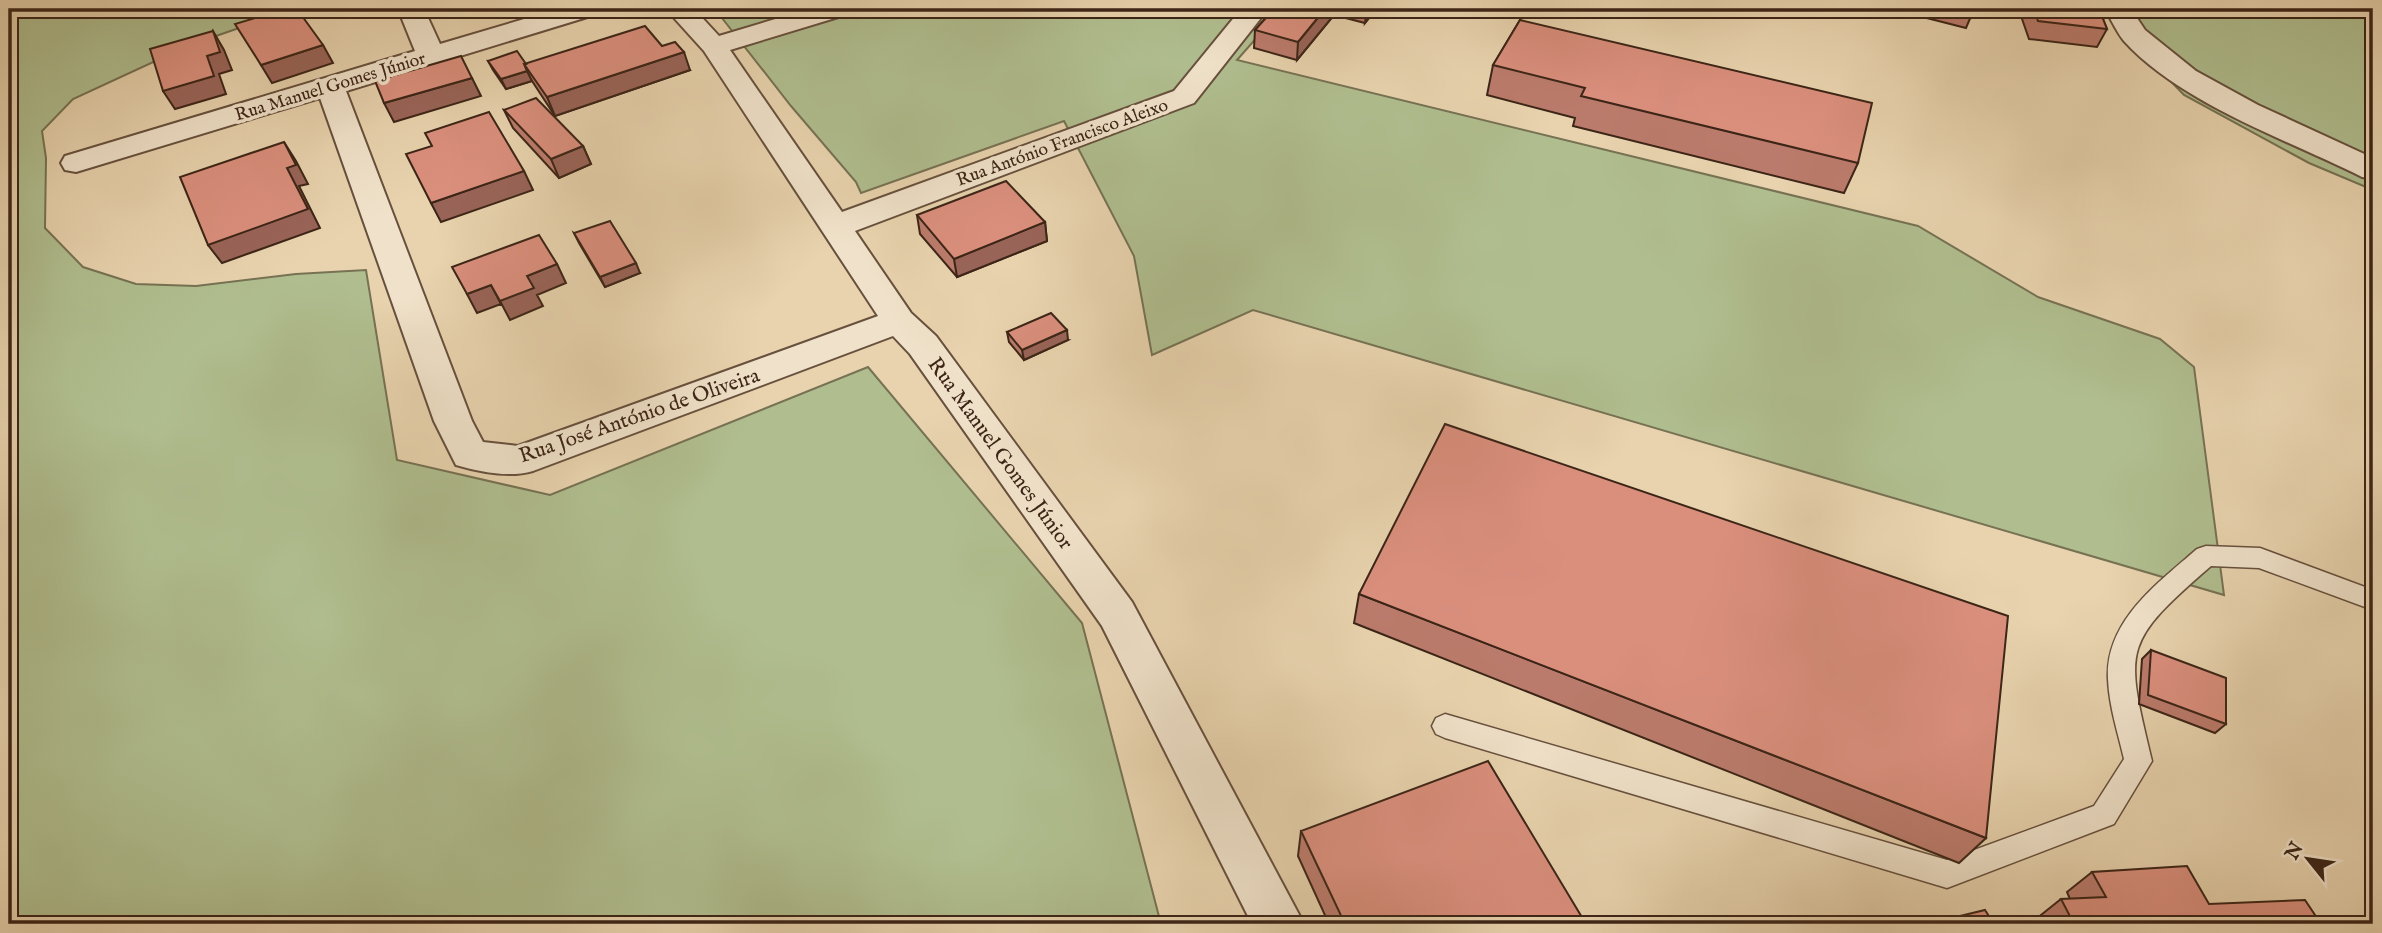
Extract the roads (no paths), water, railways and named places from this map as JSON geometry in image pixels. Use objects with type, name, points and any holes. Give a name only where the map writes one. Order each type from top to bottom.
[{"type":"street","points":[[411,9],[431,56]]},
{"type":"street","name":"Rua Manuel Gomes Júnior","points":[[76,163],[585,9]]},
{"type":"street","name":"Rua Manuel Gomes Júnior","points":[[679,9],[714,46],[899,321],[923,345],[1117,614],[1279,924]]},
{"type":"street","points":[[714,46],[836,9]]},
{"type":"street","name":"Rua António Francisco Aleixo","points":[[834,227],[1184,97],[1255,9]]},
{"type":"street","points":[[2118,9],[2134,35],[2175,69],[2207,90],[2373,170]]},
{"type":"street","name":"Rua José António de Oliveira","points":[[330,87],[453,421],[470,455],[519,461],[899,321]]},
{"type":"lane","points":[[1445,726],[1947,874],[2104,815],[2138,761],[2121,678],[2122,652],[2130,631],[2174,584],[2206,556],[2260,558],[2373,600]]}]
